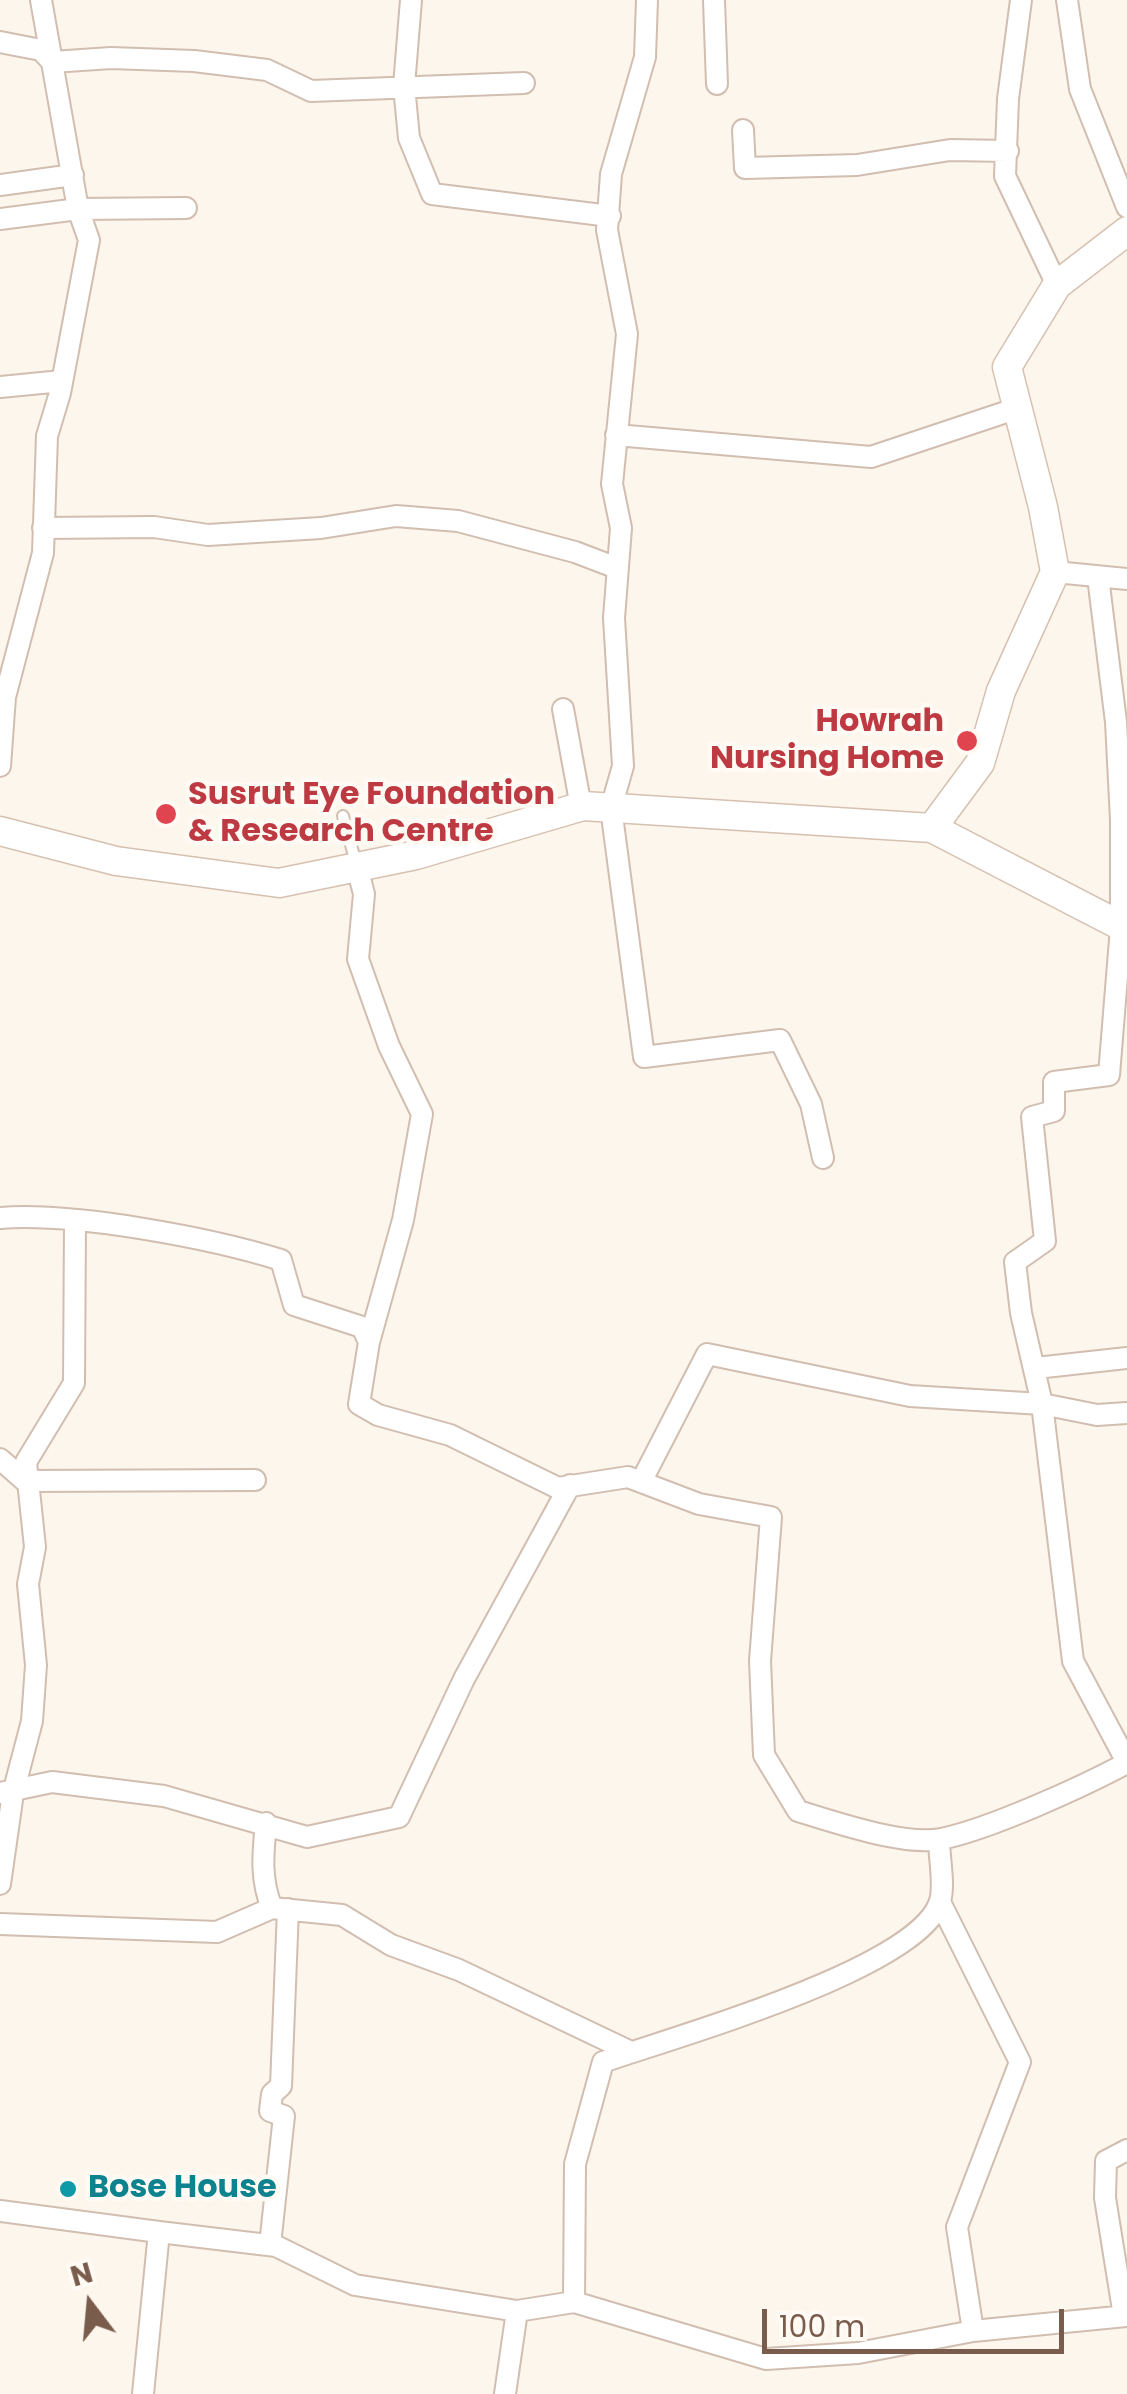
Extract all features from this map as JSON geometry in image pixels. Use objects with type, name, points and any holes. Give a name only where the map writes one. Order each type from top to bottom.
[{"type":"main road","points":[[932,828],[980,763],[1001,691],[1054,572],[1007,367],[1057,285],[1127,231]]},
{"type":"main road","points":[[0,831],[116,861],[279,884],[581,807],[932,828],[1124,928]]},
{"type":"street","points":[[0,766],[6,698],[42,553],[46,436],[62,381],[89,240],[78,208],[41,0]]},
{"type":"street","points":[[411,0],[404,86],[409,138],[432,194],[610,216]]},
{"type":"street","points":[[646,0],[646,57],[611,174],[610,216],[610,252],[627,334],[612,484],[622,528],[614,618],[623,766],[610,808],[644,1058],[780,1040],[811,1104],[824,1158]]},
{"type":"street","points":[[714,0],[716,84]]},
{"type":"street","points":[[1021,0],[1008,99],[1005,176],[1057,285]]},
{"type":"street","points":[[1067,0],[1080,89],[1127,207]]},
{"type":"street","points":[[0,42],[41,50],[52,62]]},
{"type":"street","points":[[52,62],[110,58],[194,61],[267,70],[311,91],[524,83]]},
{"type":"street","points":[[743,130],[745,168],[858,165],[950,150],[1008,151]]},
{"type":"street","points":[[0,185],[72,174]]},
{"type":"street","points":[[0,218],[78,208],[186,208]]},
{"type":"street","points":[[0,387],[62,381]]},
{"type":"street","points":[[616,435],[871,457],[1018,408]]},
{"type":"street","points":[[43,528],[154,528],[208,535],[322,528],[396,516],[458,521],[575,552],[617,568]]},
{"type":"street","points":[[1054,572],[1127,580]]},
{"type":"street","points":[[357,867],[364,894],[358,959],[390,1046],[422,1114],[403,1220],[369,1342],[358,1404],[378,1416],[450,1434],[558,1488],[628,1477],[699,1504],[771,1517],[760,1661],[764,1755],[798,1810],[862,1830],[939,1840],[1020,1810],[1127,1762],[1072,1660],[1042,1404],[1021,1313],[1015,1262],[1045,1242],[1032,1117],[1054,1111],[1054,1082],[1109,1075],[1124,928],[1116,722],[1098,577]]},
{"type":"street","points":[[564,709],[581,807]]},
{"type":"street","points":[[0,1218],[75,1222],[233,1245],[281,1260],[294,1305],[362,1327],[369,1342]]},
{"type":"street","points":[[0,1884],[7,1793],[32,1721],[36,1665],[28,1584],[35,1547],[26,1462],[74,1383],[75,1222]]},
{"type":"street","points":[[641,1482],[706,1354],[910,1396],[1042,1404],[1097,1414],[1127,1413]]},
{"type":"street","points":[[1036,1368],[1127,1358]]},
{"type":"street","points":[[0,1459],[25,1481],[255,1480]]},
{"type":"street","points":[[7,1793],[52,1782],[164,1796],[307,1837],[400,1817],[464,1679],[570,1485]]},
{"type":"street","points":[[266,1823],[262,1861],[265,1890],[280,1908],[284,2050],[281,2086],[272,2094],[270,2111],[284,2116],[270,2245]]},
{"type":"street","points":[[939,1840],[940,1902],[1020,2062],[956,2227],[972,2330]]},
{"type":"street","points":[[574,2302],[575,2164],[598,2070],[604,2062],[835,1981],[914,1935],[940,1902]]},
{"type":"street","points":[[0,1924],[217,1932],[280,1908],[342,1915],[391,1944],[494,1985],[631,2052]]},
{"type":"street","points":[[0,2211],[270,2245],[355,2284],[517,2311],[574,2302],[766,2359],[858,2352],[972,2330],[1125,2316],[1106,2198],[1106,2160],[1127,2150]]},
{"type":"street","points":[[143,2394],[159,2232]]},
{"type":"street","points":[[505,2394],[517,2311]]},
{"type":"lane","points":[[343,816],[357,867]]},
{"type":"place","name":"Howrah Nursing Home","points":[[967,741]]},
{"type":"place","name":"Susrut Eye Foundation & Research Centre","points":[[166,814]]},
{"type":"place","name":"Bose House","points":[[68,2189]]}]
